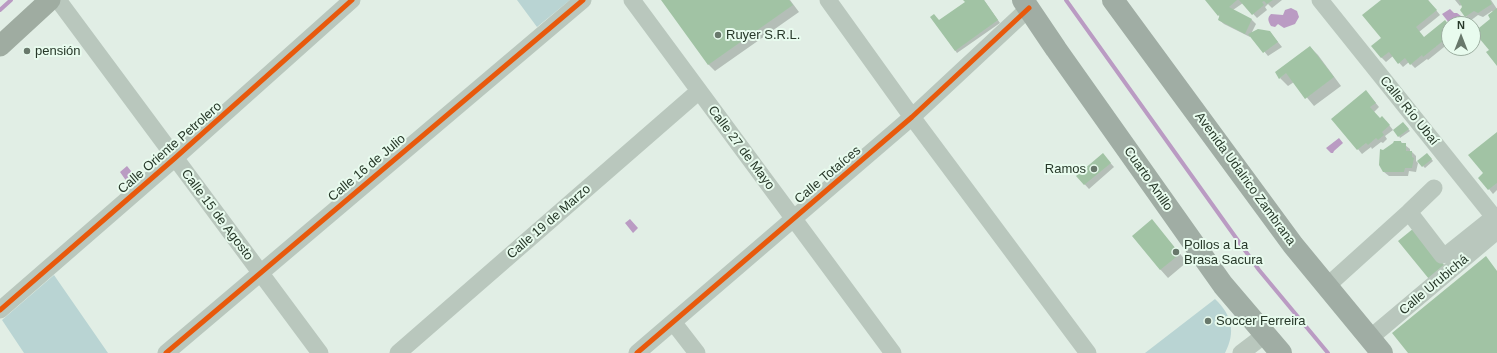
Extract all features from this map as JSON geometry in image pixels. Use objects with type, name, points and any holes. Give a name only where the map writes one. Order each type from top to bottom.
[{"type":"highway","name":"Avenida Udalrico Zambrana","points":[[1113,0],[1294,245],[1376,346]]},
{"type":"highway","name":"Cuarto Anillo","points":[[1026,4],[1056,49],[1223,285],[1281,353]]},
{"type":"main road","points":[[0,46],[50,0]]},
{"type":"street","name":"Calle 15 de Agosto","points":[[58,0],[320,353]]},
{"type":"street","name":"Calle Oriente Petrolero","points":[[0,310],[175,158],[352,0]]},
{"type":"street","name":"Calle 16 de Julio","points":[[166,353],[583,0]]},
{"type":"street","name":"Calle 27 de Mayo","points":[[632,0],[893,353]]},
{"type":"street","points":[[828,0],[912,117],[1088,353]]},
{"type":"street","name":"Calle Río Ubaí","points":[[1320,0],[1496,224]]},
{"type":"street","name":"Calle Totaíces","points":[[637,353],[912,117],[1026,4]]},
{"type":"street","name":"Calle 19 de Marzo","points":[[398,353],[699,91]]},
{"type":"street","points":[[1327,286],[1410,212],[1434,188]]},
{"type":"street","points":[[1410,212],[1442,255],[1449,253],[1496,224]]},
{"type":"street","name":"Calle Urubichá","points":[[1376,346],[1496,224]]},
{"type":"street","points":[[673,322],[697,353]]},
{"type":"street","points":[[1241,353],[1266,334]]},
{"type":"shaded area","points":[[517,0],[570,0],[537,27]]},
{"type":"shaded area","points":[[1291,8],[1297,11],[1299,17],[1295,24],[1284,28],[1278,24],[1275,27],[1271,26],[1268,20],[1271,14],[1283,15],[1285,10]]},
{"type":"shaded area","points":[[1450,9],[1454,13],[1461,16],[1444,16],[1442,14]]},
{"type":"shaded area","points":[[1339,138],[1343,143],[1333,153],[1331,153],[1326,148]]},
{"type":"shaded area","points":[[127,166],[135,176],[127,182],[120,172]]},
{"type":"shaded area","points":[[630,219],[638,228],[633,233],[625,223]]},
{"type":"shaded area","points":[[54,275],[108,353],[24,353],[2,320]]},
{"type":"shaded area","name":"Soccer Ferreira","points":[[1215,299],[1221,305],[1229,318],[1231,331],[1225,353],[1145,353]]},
{"type":"building","name":"Ruyer S.R.L.","points":[[661,0],[789,0],[793,5],[708,65]]},
{"type":"building","points":[[963,0],[984,0],[998,20],[955,51],[930,17],[934,14],[939,20],[965,2]]},
{"type":"building","points":[[1205,0],[1237,0],[1229,7],[1252,19],[1245,34],[1218,20],[1220,14],[1218,16]]},
{"type":"building","points":[[1239,0],[1273,0],[1267,4],[1264,1],[1262,2],[1264,5],[1252,15]]},
{"type":"building","points":[[1381,0],[1428,0],[1437,10],[1416,27],[1424,37],[1441,23],[1441,42],[1410,65],[1405,58],[1398,64],[1389,52],[1381,58],[1371,46],[1381,38],[1362,15]]},
{"type":"building","points":[[1459,0],[1490,0],[1492,4],[1478,13],[1474,11],[1466,16],[1464,16],[1460,10],[1462,7]]},
{"type":"building","points":[[1497,8],[1497,66],[1486,52],[1489,50],[1481,40],[1481,26],[1490,19],[1488,15]]},
{"type":"building","points":[[1258,29],[1270,31],[1278,42],[1263,53],[1248,34]]},
{"type":"building","points":[[1310,46],[1334,77],[1305,99],[1286,73],[1279,79],[1275,72]]},
{"type":"building","points":[[1366,90],[1376,103],[1370,107],[1380,118],[1382,116],[1390,125],[1382,132],[1384,135],[1378,140],[1376,138],[1368,145],[1366,143],[1357,150],[1331,119]]},
{"type":"building","points":[[1403,122],[1409,129],[1398,137],[1393,130]]},
{"type":"building","points":[[1497,132],[1497,183],[1488,190],[1478,178],[1483,173],[1468,155]]},
{"type":"building","points":[[1394,141],[1406,143],[1406,151],[1412,151],[1412,157],[1414,158],[1412,168],[1405,168],[1404,172],[1383,172],[1379,165],[1380,149],[1383,150]]},
{"type":"building","name":"Ramos","points":[[1103,153],[1111,163],[1084,185],[1076,176]]},
{"type":"building","points":[[1427,153],[1432,159],[1422,167],[1417,161]]},
{"type":"building","points":[[1152,219],[1180,254],[1160,270],[1132,236]]},
{"type":"building","points":[[1414,228],[1445,266],[1429,279],[1398,241]]},
{"type":"building","points":[[1486,256],[1497,271],[1497,353],[1408,353],[1392,333]]},
{"type":"waterway","points":[[0,10],[11,0]]},
{"type":"waterway","points":[[1066,0],[1259,270],[1328,353]]},
{"type":"cycle path","points":[[0,310],[175,158],[352,0]]},
{"type":"cycle path","points":[[166,353],[583,0]]},
{"type":"cycle path","points":[[637,353],[912,117],[1029,8]]},
{"type":"place","name":"Ruyer S.R.L.","points":[[718,35]]},
{"type":"place","name":"pensión","points":[[27,51]]},
{"type":"place","name":"Ramos","points":[[1094,169]]},
{"type":"place","name":"Pollos a La Brasa Sacura","points":[[1176,252]]},
{"type":"place","name":"Soccer Ferreira","points":[[1208,321]]}]
